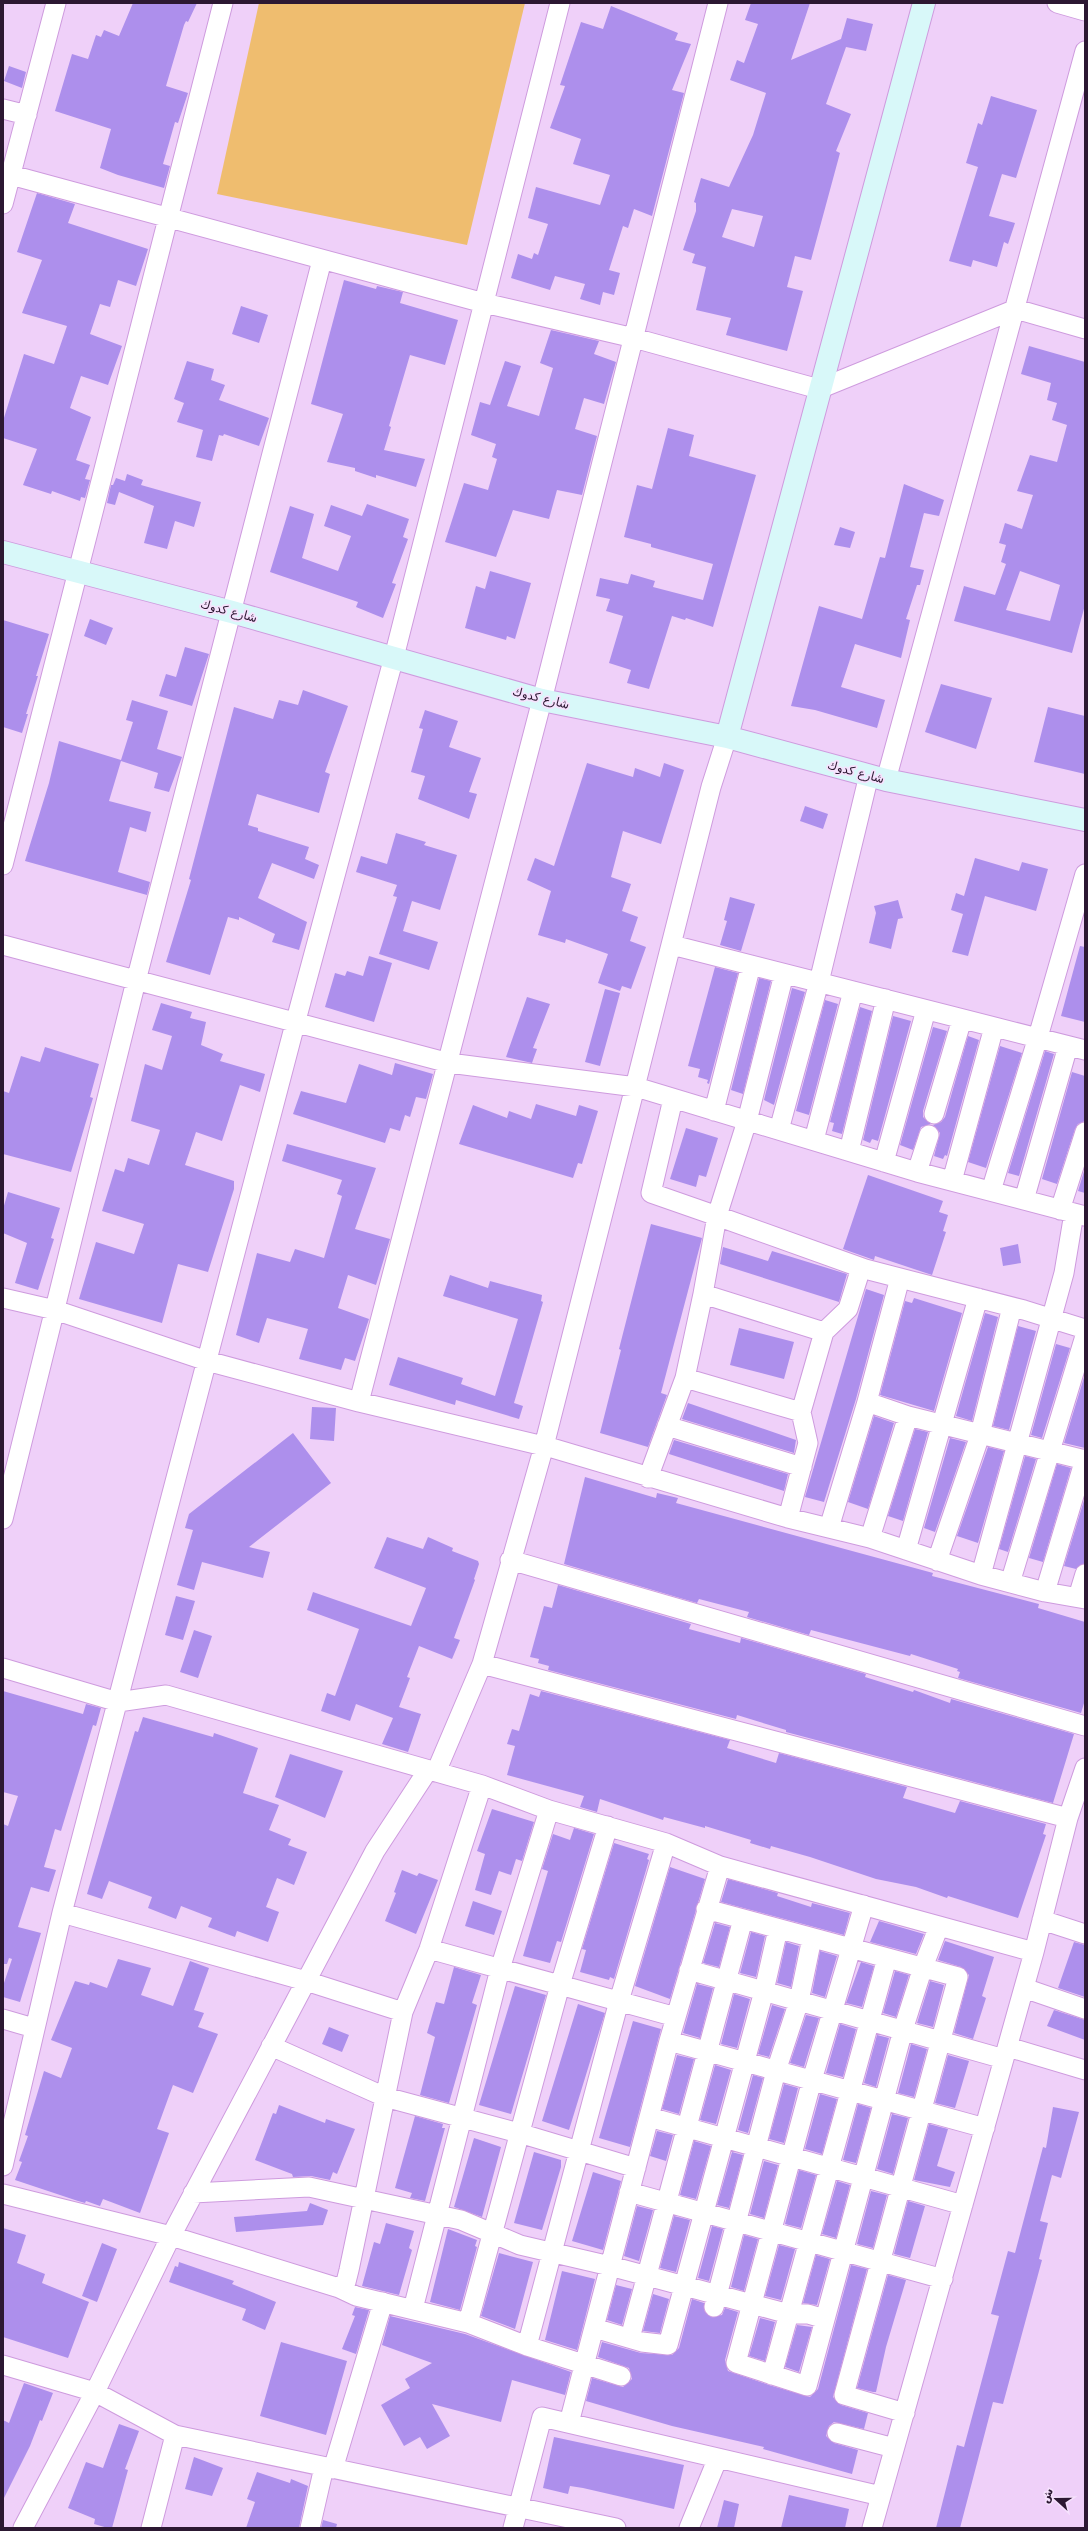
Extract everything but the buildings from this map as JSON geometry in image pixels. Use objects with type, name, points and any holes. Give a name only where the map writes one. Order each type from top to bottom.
[{"type":"street","points":[[3,204],[56,3]]},
{"type":"street","points":[[3,865],[167,217],[223,3]]},
{"type":"street","points":[[3,2166],[62,1913],[295,1024],[394,657],[560,3]]},
{"type":"street","points":[[359,1402],[449,1062],[542,700],[718,3]]},
{"type":"street","points":[[23,2528],[95,2392],[193,2193],[374,1851],[432,1771],[482,1664],[510,1560],[544,1446],[636,1088],[711,787],[727,737],[819,389],[924,3]]},
{"type":"street","points":[[1057,3],[1085,11]]},
{"type":"street","points":[[779,1130],[877,778],[1016,310],[1085,51]]},
{"type":"street","points":[[3,109],[27,115]]},
{"type":"street","points":[[11,175],[484,303],[634,338],[819,389],[1016,310],[1085,329]]},
{"type":"street","points":[[3,1519],[136,981],[322,260]]},
{"type":"street","name":"شارع كدوك","points":[[3,552],[232,612],[542,700],[727,737],[877,778],[1085,820]]},
{"type":"street","points":[[990,1191],[1038,1037],[1085,874]]},
{"type":"street","points":[[3,945],[295,1024],[449,1062],[636,1088],[918,1172],[1073,1213]]},
{"type":"street","points":[[672,945],[1038,1037],[1076,1048],[1024,1200]]},
{"type":"street","points":[[714,1111],[751,965]]},
{"type":"street","points":[[648,1478],[685,1378],[703,1294],[717,1216],[747,1121],[784,974]]},
{"type":"street","points":[[814,1140],[853,991]]},
{"type":"street","points":[[849,1151],[886,999]]},
{"type":"street","points":[[884,1162],[926,1010]]},
{"type":"street","points":[[934,1114],[962,1019]]},
{"type":"street","points":[[952,1181],[994,1027]]},
{"type":"street","points":[[673,1099],[651,1194],[861,1268],[1012,1307],[1085,1329]]},
{"type":"street","points":[[981,1576],[1064,1273],[1085,1132]]},
{"type":"street","points":[[918,1172],[929,1135]]},
{"type":"street","points":[[788,1518],[808,1442],[801,1412],[824,1332],[848,1309],[861,1268]]},
{"type":"street","points":[[829,1528],[867,1402],[900,1278]]},
{"type":"street","points":[[703,1294],[824,1332]]},
{"type":"street","points":[[3,1298],[55,1310],[207,1361],[359,1402],[544,1446],[648,1478],[788,1518],[870,1538],[981,1576],[1045,1592],[1081,1598],[1085,1574]]},
{"type":"street","points":[[906,1550],[943,1425],[978,1298]]},
{"type":"street","points":[[937,1561],[980,1434],[1012,1307]]},
{"type":"street","points":[[1010,1583],[1085,1336]]},
{"type":"street","points":[[685,1378],[801,1412]]},
{"type":"street","points":[[867,1402],[908,1416],[1085,1460],[1045,1592]]},
{"type":"street","points":[[870,1538],[908,1416]]},
{"type":"street","points":[[667,1426],[802,1466]]},
{"type":"street","points":[[510,1560],[1085,1726]]},
{"type":"street","points":[[482,1664],[1075,1809]]},
{"type":"street","points":[[3,1668],[118,1702],[166,1695],[482,1785],[549,1810],[666,1843],[720,1866],[1034,1952]]},
{"type":"street","points":[[872,2528],[1042,1920],[1075,1809],[1085,1768]]},
{"type":"street","points":[[339,2288],[346,2282],[349,2270],[403,2012],[429,1949],[482,1785]]},
{"type":"street","points":[[413,2309],[500,1969],[549,1810]]},
{"type":"street","points":[[468,2323],[560,1985],[608,1826]]},
{"type":"street","points":[[527,2346],[619,2001],[666,1843]]},
{"type":"street","points":[[569,2423],[669,2041],[720,1866]]},
{"type":"street","points":[[864,1905],[834,2011],[812,2080],[736,2363],[807,2386],[903,2030],[923,1967],[939,1926]]},
{"type":"street","points":[[706,1910],[958,1977],[942,2042],[844,2395],[905,2413]]},
{"type":"street","points":[[62,1913],[306,1981],[403,2012]]},
{"type":"street","points":[[630,2338],[707,2052],[728,1981],[743,1919]]},
{"type":"street","points":[[1042,1920],[1085,1934]]},
{"type":"street","points":[[594,2328],[630,2338],[668,2345],[764,1991],[778,1929]]},
{"type":"street","points":[[716,2301],[776,2070],[799,2001],[812,1938]]},
{"type":"street","points":[[429,1949],[676,2017]]},
{"type":"street","points":[[772,2375],[849,2091],[871,2021],[887,1958]]},
{"type":"street","points":[[689,1970],[942,2042],[1006,2053],[1085,2070]]},
{"type":"street","points":[[1024,1988],[1085,2009]]},
{"type":"street","points":[[3,2018],[34,2028]]},
{"type":"street","points":[[669,2041],[985,2128]]},
{"type":"street","points":[[271,2046],[385,2097],[519,2133],[636,2168]]},
{"type":"street","points":[[649,2117],[963,2205]]},
{"type":"street","points":[[193,2193],[308,2187],[461,2220],[520,2246],[610,2266],[684,2286],[716,2301],[753,2304],[789,2314],[808,2314],[825,2319]]},
{"type":"street","points":[[630,2192],[942,2279]]},
{"type":"street","points":[[3,2194],[171,2236],[339,2288],[356,2296],[468,2323],[527,2346],[621,2376]]},
{"type":"street","points":[[310,2528],[328,2468],[383,2302]]},
{"type":"street","points":[[3,2366],[95,2392],[175,2435],[616,2528]]},
{"type":"street","points":[[513,2528],[542,2417],[717,2460],[881,2496]]},
{"type":"street","points":[[837,2433],[894,2448]]},
{"type":"street","points":[[151,2528],[175,2435]]},
{"type":"street","points":[[690,2528],[717,2460]]},
{"type":"shaded area","points":[[259,3],[525,3],[467,245],[217,194]]}]
